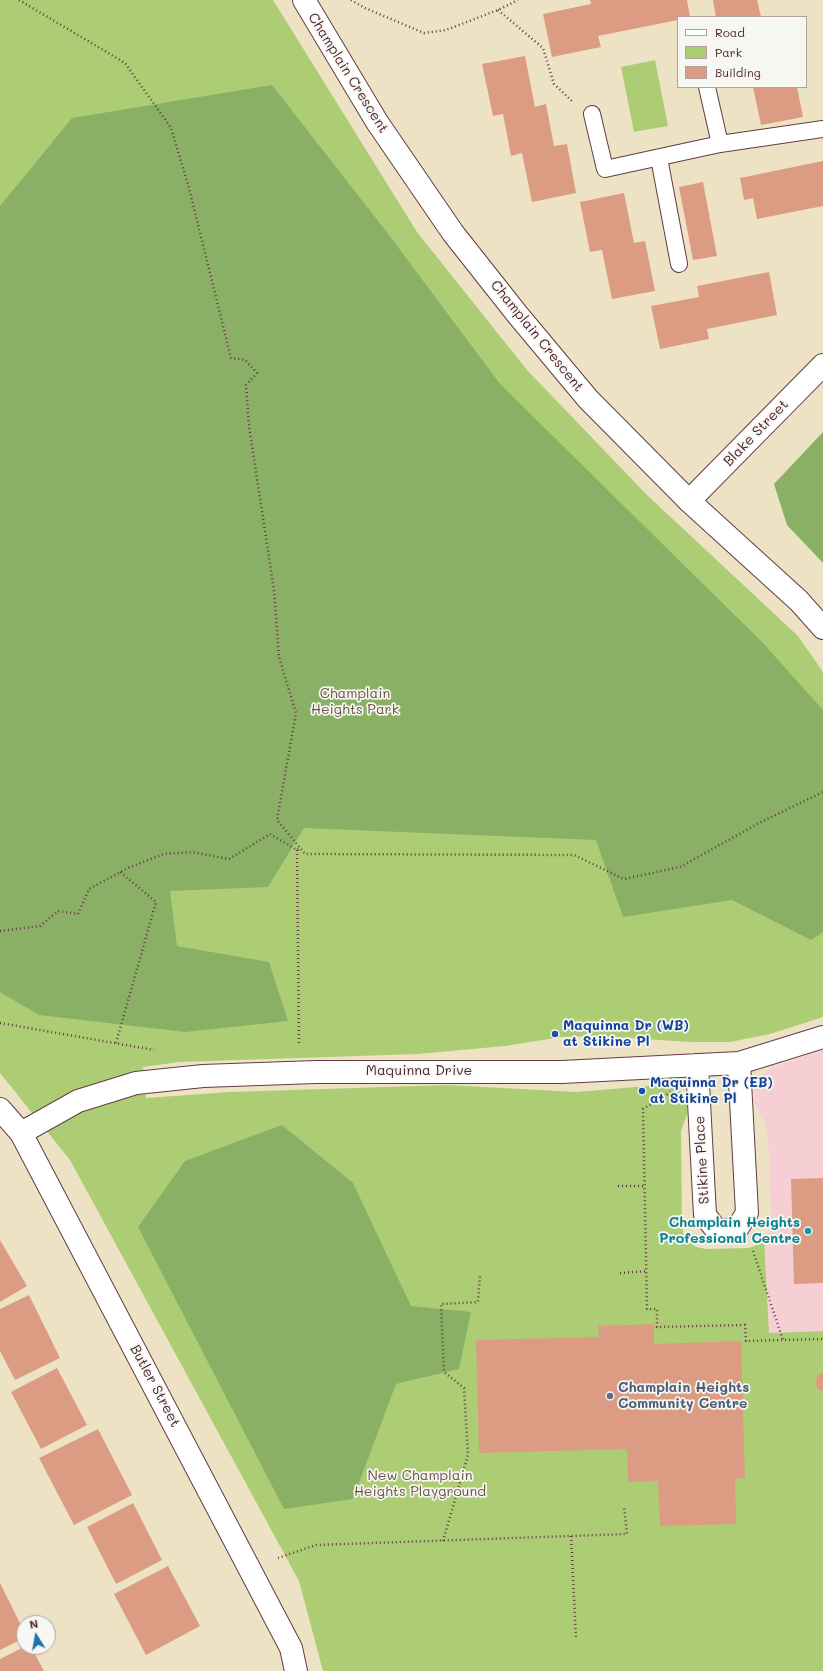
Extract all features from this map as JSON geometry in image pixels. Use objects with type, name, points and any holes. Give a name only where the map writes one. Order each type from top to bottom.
[{"type":"street","name":"Champlain Crescent","points":[[304,0],[377,122],[453,233],[517,314],[588,399],[689,501],[799,601],[823,628]]},
{"type":"street","name":"Blake Street","points":[[689,501],[823,365]]},
{"type":"street","name":"Maquinna Drive","points":[[21,1133],[78,1101],[136,1083],[203,1076],[316,1072],[562,1072],[739,1063],[823,1037]]},
{"type":"street","name":"Stikine Place","points":[[698,1065],[705,1215],[716,1231],[737,1229],[747,1213],[739,1063]]},
{"type":"street","name":"Butler Street","points":[[0,1109],[21,1133],[291,1648],[296,1671]]},
{"type":"lane","points":[[707,88],[720,144]]},
{"type":"lane","points":[[592,114],[605,169],[720,144],[823,129]]},
{"type":"lane","points":[[659,158],[679,264]]},
{"type":"path","points":[[20,0],[125,63],[170,128],[189,188],[231,358],[245,360],[256,373],[246,385],[249,426],[274,590],[279,657],[296,714],[278,820],[299,849],[299,1046]]},
{"type":"path","points":[[351,0],[365,8],[424,33],[446,30],[498,10],[518,0]]},
{"type":"path","points":[[498,10],[543,48],[554,84],[572,102],[592,114]]},
{"type":"path","points":[[0,932],[40,926],[58,911],[78,914],[89,889],[120,872],[164,854],[192,852],[229,859],[270,834],[299,849],[305,854],[574,854],[624,879],[680,867],[761,822],[823,792]]},
{"type":"path","points":[[116,1043],[156,902],[120,872]]},
{"type":"path","points":[[0,1023],[154,1050]]},
{"type":"path","points":[[677,1089],[643,1109],[647,1309],[657,1309],[657,1326],[745,1325],[746,1341],[823,1339]]},
{"type":"path","points":[[618,1186],[645,1186]]},
{"type":"path","points":[[753,1251],[783,1340]]},
{"type":"path","points":[[620,1273],[647,1271]]},
{"type":"path","points":[[443,1541],[468,1455],[464,1388],[444,1372],[441,1304],[478,1302],[480,1276]]},
{"type":"path","points":[[278,1558],[316,1545],[626,1534],[624,1506]]},
{"type":"path","points":[[571,1536],[576,1638]]},
{"type":"shaded area","points":[[823,1050],[823,1331],[769,1333],[764,1238],[769,1233],[771,1218],[769,1155],[766,1124],[758,1112],[754,1093],[760,1077],[771,1068]]},
{"type":"green space","name":"Champlain Heights Park","points":[[0,0],[273,0],[417,232],[527,370],[647,495],[798,636],[823,672],[823,1017],[770,1034],[730,1042],[691,1042],[596,1036],[561,1037],[505,1046],[418,1054],[179,1062],[143,1067],[146,1098],[230,1092],[448,1085],[576,1092],[659,1085],[669,1086],[681,1092],[687,1101],[687,1114],[681,1131],[682,1228],[684,1236],[696,1247],[706,1249],[748,1248],[755,1246],[764,1238],[769,1333],[823,1331],[823,1671],[323,1671],[299,1581],[70,1160],[0,1073]]},
{"type":"green space","points":[[655,60],[668,126],[634,132],[621,67]]},
{"type":"green space","points":[[272,85],[389,235],[500,384],[762,642],[823,710],[823,932],[811,940],[732,900],[623,917],[596,840],[304,828],[268,887],[170,891],[177,946],[269,962],[288,1021],[185,1032],[39,1015],[0,992],[0,206],[72,118]]},
{"type":"green space","points":[[823,432],[823,563],[787,525],[774,484]]},
{"type":"green space","points":[[282,1125],[353,1183],[411,1306],[471,1312],[459,1369],[396,1384],[353,1499],[284,1509],[138,1227],[185,1161]]},
{"type":"building","points":[[590,0],[687,0],[690,16],[677,16],[677,20],[598,36],[601,47],[552,57],[543,14],[591,4]]},
{"type":"building","points":[[713,0],[757,0],[761,16],[716,16]]},
{"type":"building","points":[[525,56],[535,107],[546,104],[554,146],[567,144],[576,193],[532,202],[522,153],[511,156],[503,114],[493,116],[482,64]]},
{"type":"building","points":[[753,88],[797,88],[803,117],[761,125]]},
{"type":"building","points":[[823,161],[823,206],[757,219],[753,198],[744,200],[740,178]]},
{"type":"building","points":[[703,182],[717,256],[693,260],[679,187]]},
{"type":"building","points":[[624,193],[634,243],[645,241],[655,291],[612,299],[602,250],[590,252],[580,202]]},
{"type":"building","points":[[769,272],[777,315],[707,329],[709,339],[660,349],[651,306],[699,297],[697,286]]},
{"type":"building","name":"Champlain Heights Professional Centre","points":[[823,1178],[823,1283],[794,1284],[791,1179]]},
{"type":"building","points":[[0,1240],[27,1286],[0,1302]]},
{"type":"building","points":[[29,1295],[60,1358],[15,1380],[0,1351],[0,1309]]},
{"type":"building","name":"Champlain Heights Community Centre","points":[[654,1324],[654,1344],[741,1341],[745,1478],[735,1479],[736,1524],[660,1526],[658,1481],[628,1482],[627,1449],[479,1453],[476,1340],[599,1337],[598,1326]]},
{"type":"building","points":[[57,1368],[87,1425],[41,1449],[11,1392]]},
{"type":"building","points":[[823,1372],[823,1391],[819,1390],[815,1383],[818,1375]]},
{"type":"building","points":[[98,1429],[132,1495],[74,1525],[39,1458]]},
{"type":"building","points":[[133,1503],[162,1560],[116,1584],[87,1527]]},
{"type":"building","points":[[168,1566],[200,1626],[146,1655],[114,1594]]},
{"type":"building","points":[[0,1583],[16,1615],[16,1642],[0,1650]]},
{"type":"building","points":[[16,1651],[16,1655],[35,1655],[44,1671],[0,1671],[0,1659]]},
{"type":"place","name":"Maquinna Dr (WB) at Stikine Pl","points":[[555,1034]]},
{"type":"place","name":"Maquinna Dr (EB) at Stikine Pl","points":[[642,1091]]},
{"type":"place","name":"Champlain Heights Professional Centre","points":[[808,1231]]},
{"type":"place","name":"Champlain Heights Community Centre","points":[[610,1396]]},
{"type":"park label","name":"New Champlain Heights Playground","points":[[420,1484]]}]
